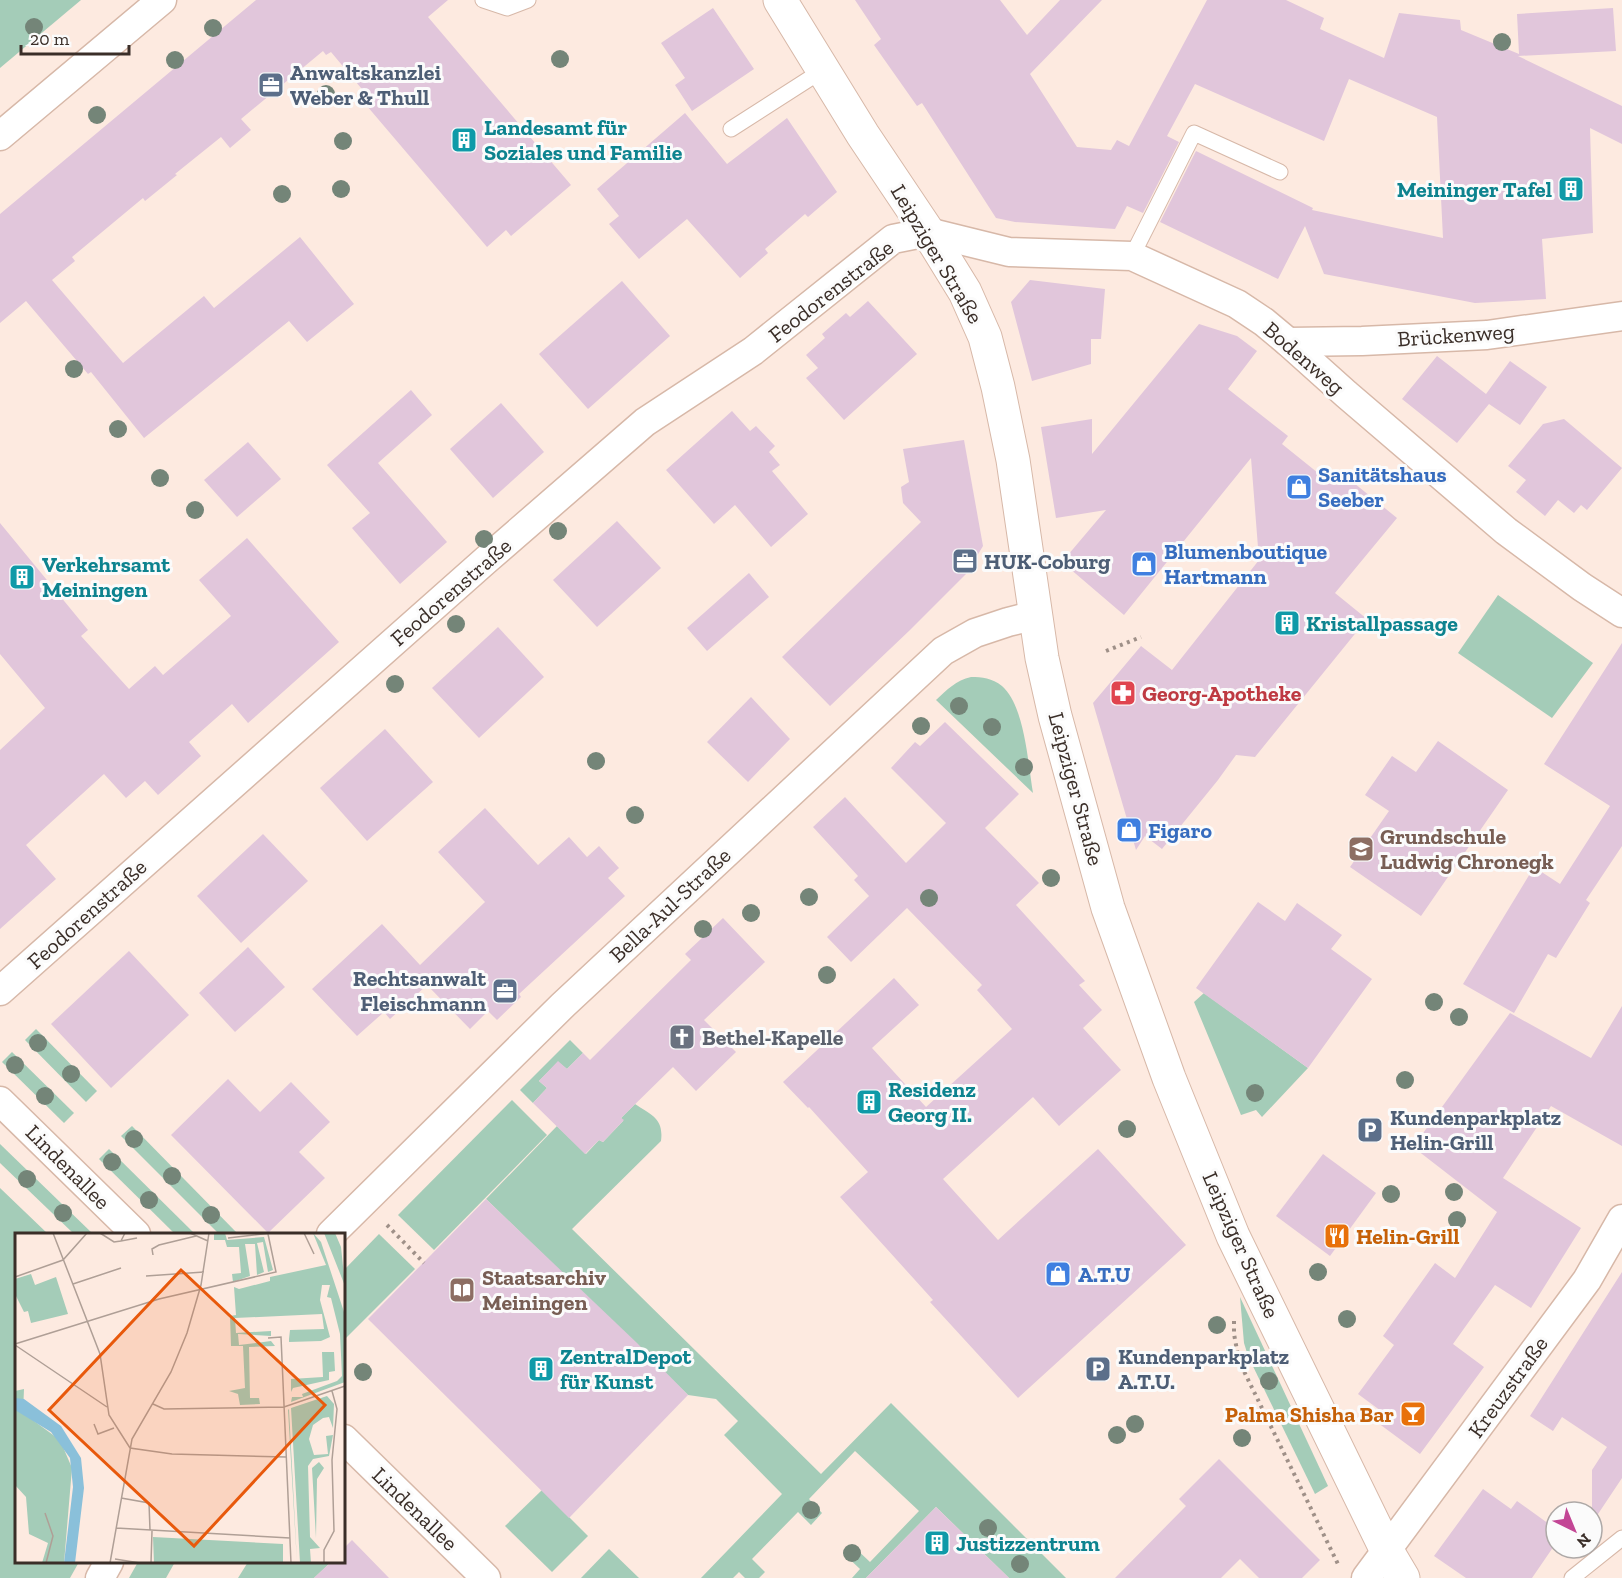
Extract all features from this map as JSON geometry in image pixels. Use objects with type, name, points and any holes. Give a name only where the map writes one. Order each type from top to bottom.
[{"type":"main road","name":"Leipziger Straße","points":[[780,0],[863,135],[965,292],[985,337],[1013,460],[1042,658],[1055,716],[1108,908],[1169,1078],[1233,1236],[1395,1564]]},
{"type":"street","points":[[0,136],[162,0]]},
{"type":"street","name":"Bodenweg","points":[[928,232],[1009,252],[1132,256],[1237,304],[1288,342],[1506,531],[1582,587],[1622,613]]},
{"type":"street","name":"Feodorenstraße","points":[[0,991],[645,422],[753,351],[893,239],[928,232]]},
{"type":"street","name":"Brückenweg","points":[[1288,342],[1488,335],[1622,316]]},
{"type":"street","name":"Bella-Aul-Straße","points":[[332,1233],[563,1005],[943,651],[975,633],[1036,615]]},
{"type":"street","name":"Lindenallee","points":[[0,1101],[135,1233]]},
{"type":"street","name":"Kreuzstraße","points":[[1366,1578],[1395,1564],[1587,1280],[1622,1219]]},
{"type":"street","name":"Lindenallee","points":[[345,1440],[486,1578]]},
{"type":"street","points":[[100,1578],[108,1563]]},
{"type":"lane","points":[[483,0],[507,8],[528,0]]},
{"type":"lane","points":[[731,129],[823,70]]},
{"type":"lane","points":[[1132,256],[1194,133],[1280,172]]},
{"type":"lane","points":[[1572,1578],[1622,1538]]},
{"type":"path","points":[[1106,651],[1141,637]]},
{"type":"path","points":[[364,1200],[424,1263]]},
{"type":"path","points":[[1234,1316],[1234,1334],[1239,1361],[1340,1568]]},
{"type":"green space","points":[[0,0],[81,0],[0,68]]},
{"type":"green space","points":[[1498,595],[1593,663],[1552,718],[1458,653]]},
{"type":"green space","points":[[971,677],[994,681],[1010,695],[1021,721],[1033,793],[936,700],[956,683]]},
{"type":"green space","points":[[1204,993],[1308,1068],[1262,1117],[1256,1110],[1241,1115],[1194,1002]]},
{"type":"green space","points":[[36,1029],[97,1091],[86,1102],[25,1040]]},
{"type":"green space","points":[[570,1040],[583,1053],[567,1069],[558,1062],[539,1081],[547,1088],[533,1103],[520,1090]]},
{"type":"green space","points":[[12,1052],[74,1113],[64,1123],[2,1062]]},
{"type":"green space","points":[[512,1100],[547,1135],[434,1250],[398,1215]]},
{"type":"green space","points":[[635,1104],[651,1114],[658,1122],[661,1141],[572,1229],[821,1474],[891,1403],[1066,1578],[1009,1578],[936,1507],[866,1578],[852,1578],[860,1569],[843,1553],[852,1545],[870,1562],[919,1511],[855,1451],[809,1499],[822,1513],[811,1525],[798,1512],[752,1559],[765,1572],[759,1578],[745,1578],[739,1572],[733,1578],[701,1578],[782,1494],[724,1435],[738,1421],[716,1399],[688,1395],[486,1199],[557,1126],[586,1154],[599,1140],[603,1142]]},
{"type":"green space","points":[[132,1126],[237,1233],[218,1233],[121,1136]]},
{"type":"green space","points":[[0,1144],[92,1233],[73,1233],[0,1163]]},
{"type":"green space","points":[[109,1149],[194,1233],[174,1233],[99,1159]]},
{"type":"green space","points":[[0,1188],[47,1233],[15,1233],[15,1563],[78,1563],[70,1578],[0,1578]]},
{"type":"green space","points":[[379,1234],[415,1269],[345,1339],[345,1269]]},
{"type":"green space","points":[[1240,1297],[1328,1486],[1315,1494],[1248,1356],[1244,1343]]},
{"type":"green space","points":[[542,1490],[588,1536],[552,1572],[505,1526]]},
{"type":"green space","points":[[609,1549],[639,1578],[581,1578]]},
{"type":"green space","points":[[137,1563],[174,1563],[166,1578],[129,1578]]},
{"type":"green space","points":[[247,1563],[330,1563],[314,1578],[238,1578]]},
{"type":"building","points":[[256,0],[448,0],[428,17],[571,185],[511,236],[506,230],[487,247],[361,99],[366,94],[331,52],[326,55],[323,51],[241,119],[251,130],[230,148],[221,137],[145,201],[143,198],[72,257],[75,261],[52,280],[123,363],[204,296],[214,308],[300,237],[354,304],[307,342],[289,321],[144,438],[91,372],[88,374],[26,301],[0,323],[0,214]]},
{"type":"building","points":[[855,0],[1000,0],[1027,35],[1060,0],[1102,0],[1030,74],[1077,147],[1111,150],[1117,140],[1129,146],[1207,0],[1286,0],[1324,18],[1320,29],[1384,58],[1399,13],[1460,20],[1461,30],[1519,54],[1517,14],[1613,8],[1616,51],[1518,56],[1622,106],[1622,144],[1590,128],[1593,233],[1542,239],[1546,299],[1475,303],[1324,274],[1305,226],[1278,279],[1160,222],[1196,151],[1313,208],[1312,210],[1443,238],[1437,117],[1349,79],[1324,141],[1195,84],[1167,136],[1179,142],[1143,213],[1127,206],[1115,229],[1015,222],[996,218],[922,103],[917,106],[874,45],[881,39]]},
{"type":"building","points":[[713,8],[754,69],[692,111],[675,85],[685,78],[661,43]]},
{"type":"building","points":[[685,113],[727,164],[787,118],[837,192],[808,217],[805,214],[765,249],[768,253],[740,278],[687,219],[639,259],[609,224],[619,216],[597,189]]},
{"type":"building","points":[[1030,280],[1105,289],[1101,339],[1091,339],[1091,364],[1032,381],[1011,302]]},
{"type":"building","points":[[622,281],[670,336],[588,409],[539,354]]},
{"type":"building","points":[[868,301],[917,354],[844,420],[806,378],[818,368],[806,355],[825,338],[822,334],[846,313],[850,317]]},
{"type":"building","name":"Kristallpassage","points":[[1199,324],[1237,336],[1257,351],[1228,389],[1288,436],[1282,444],[1328,481],[1338,470],[1397,518],[1335,593],[1367,619],[1255,757],[1236,755],[1162,849],[1145,836],[1136,850],[1093,703],[1141,646],[1172,670],[1259,560],[1251,458],[1124,615],[1062,562],[1106,510],[1056,518],[1041,427],[1092,419],[1092,454]]},
{"type":"building","points":[[1437,356],[1486,394],[1510,361],[1547,387],[1520,425],[1489,404],[1457,443],[1402,399]]},
{"type":"building","points":[[411,390],[432,415],[378,463],[447,542],[400,584],[352,528],[370,513],[327,465]]},
{"type":"building","points":[[501,403],[544,452],[493,498],[450,449]]},
{"type":"building","points":[[732,411],[750,431],[756,426],[775,446],[769,452],[780,465],[772,471],[808,514],[771,547],[735,505],[714,524],[666,470]]},
{"type":"building","points":[[1564,419],[1622,468],[1587,510],[1581,505],[1574,513],[1558,500],[1545,516],[1516,492],[1526,480],[1508,466],[1543,424]]},
{"type":"building","points":[[964,440],[983,546],[966,574],[830,706],[782,657],[921,522],[903,503],[901,487],[909,482],[903,449]]},
{"type":"building","points":[[248,442],[281,479],[237,517],[204,480]]},
{"type":"building","points":[[617,521],[661,568],[597,627],[553,580]]},
{"type":"building","points":[[0,523],[88,630],[81,636],[129,689],[155,666],[163,675],[231,616],[199,580],[247,538],[339,642],[248,723],[232,704],[189,742],[201,756],[158,795],[145,781],[126,798],[104,774],[26,845],[56,879],[0,929],[0,750],[45,708],[0,654]]},
{"type":"building","points":[[749,573],[769,597],[707,651],[687,628]]},
{"type":"building","points":[[498,627],[544,677],[479,738],[432,688]]},
{"type":"building","points":[[1622,643],[1622,846],[1586,900],[1590,903],[1556,958],[1548,954],[1514,1013],[1463,984],[1534,867],[1560,884],[1610,806],[1544,764]]},
{"type":"building","points":[[751,697],[790,739],[748,782],[707,742]]},
{"type":"building","points":[[945,722],[1019,794],[985,828],[1039,883],[1016,905],[1085,981],[1079,985],[1102,1010],[1083,1028],[1121,1070],[1059,1126],[1033,1097],[943,1179],[998,1240],[1098,1149],[1186,1245],[1018,1398],[930,1302],[933,1300],[840,1197],[868,1172],[783,1082],[894,978],[919,1005],[872,1048],[926,1107],[1012,1029],[977,990],[982,985],[907,908],[851,962],[827,937],[869,896],[854,880],[858,876],[813,827],[845,797],[906,863],[946,823],[891,768],[915,742],[920,746]]},
{"type":"building","points":[[385,729],[433,782],[367,841],[320,788]]},
{"type":"building","points":[[1438,741],[1508,790],[1421,916],[1350,867],[1389,811],[1365,795],[1392,756],[1416,772]]},
{"type":"building","points":[[485,808],[538,865],[569,837],[587,857],[599,846],[619,868],[608,878],[625,896],[519,994],[521,997],[497,1020],[488,1011],[470,1029],[427,985],[390,1019],[384,1012],[357,1036],[312,989],[382,924],[420,965],[485,902],[438,852]]},
{"type":"building","points":[[263,834],[308,881],[241,943],[197,896]]},
{"type":"building","points":[[1258,902],[1285,921],[1297,903],[1342,935],[1331,949],[1372,979],[1308,1068],[1196,988]]},
{"type":"building","points":[[723,918],[765,962],[704,1020],[736,1052],[696,1091],[673,1067],[621,1118],[624,1120],[603,1142],[599,1140],[585,1154],[533,1103],[547,1088],[539,1081],[558,1061],[567,1069],[583,1053],[590,1060],[691,960],[685,954]]},
{"type":"building","points":[[248,947],[285,987],[235,1032],[199,993]]},
{"type":"building","points":[[129,951],[189,1015],[111,1088],[51,1024]]},
{"type":"building","points":[[1622,1006],[1622,1146],[1551,1106],[1503,1178],[1581,1228],[1531,1308],[1495,1285],[1453,1344],[1484,1367],[1420,1454],[1374,1420],[1381,1411],[1358,1394],[1394,1345],[1383,1336],[1435,1263],[1455,1278],[1497,1212],[1413,1147],[1510,1013],[1591,1058]]},
{"type":"building","points":[[228,1079],[260,1112],[291,1082],[330,1122],[299,1152],[325,1178],[268,1233],[171,1135]]},
{"type":"building","points":[[1323,1154],[1376,1193],[1330,1256],[1276,1216]]},
{"type":"building","name":"ZentralDepot für Kunst","points":[[486,1199],[637,1343],[688,1395],[569,1518],[368,1319]]},
{"type":"building","points":[[1622,1272],[1622,1478],[1604,1505],[1604,1500],[1592,1500],[1592,1470],[1607,1447],[1562,1417],[1553,1431],[1530,1416]]},
{"type":"building","points":[[1219,1459],[1320,1560],[1302,1578],[1259,1578],[1240,1559],[1221,1578],[1115,1578],[1186,1506],[1179,1499]]},
{"type":"building","points":[[1483,1489],[1511,1509],[1517,1501],[1544,1520],[1544,1560],[1532,1578],[1466,1578],[1434,1556]]},
{"type":"building","name":"Justizzentrum","points":[[936,1507],[1009,1578],[866,1578]]},
{"type":"building","points":[[352,1540],[389,1578],[314,1578],[330,1563],[345,1563],[345,1547]]},
{"type":"place","name":"Anwaltskanzlei Weber & Thull","points":[[271,85]]},
{"type":"place","name":"Landesamt für Soziales und Familie","points":[[464,140]]},
{"type":"place","name":"Meininger Tafel","points":[[1571,189]]},
{"type":"place","name":"Sanitätshaus Seeber","points":[[1299,487]]},
{"type":"place","name":"HUK-Coburg","points":[[965,561]]},
{"type":"place","name":"Blumenboutique Hartmann","points":[[1144,564]]},
{"type":"place","name":"Verkehrsamt Meiningen","points":[[22,577]]},
{"type":"place","name":"Kristallpassage","points":[[1287,623]]},
{"type":"place","name":"Georg-Apotheke","points":[[1123,693]]},
{"type":"place","name":"Figaro","points":[[1129,830]]},
{"type":"place","name":"Grundschule Ludwig Chronegk","points":[[1361,849]]},
{"type":"place","name":"Rechtsanwalt Fleischmann","points":[[505,991]]},
{"type":"place","name":"Bethel-Kapelle","points":[[682,1037]]},
{"type":"place","name":"Residenz Georg II.","points":[[869,1102]]},
{"type":"place","name":"Kundenparkplatz Helin-Grill","points":[[1370,1130]]},
{"type":"place","name":"Helin-Grill","points":[[1337,1236]]},
{"type":"place","name":"A.T.U","points":[[1058,1274]]},
{"type":"place","name":"Staatsarchiv Meiningen","points":[[462,1290]]},
{"type":"place","name":"ZentralDepot für Kunst","points":[[541,1369]]},
{"type":"place","name":"Kundenparkplatz A.T.U.","points":[[1098,1369]]},
{"type":"place","name":"Palma Shisha Bar","points":[[1413,1414]]},
{"type":"place","name":"Justizzentrum","points":[[937,1543]]}]
